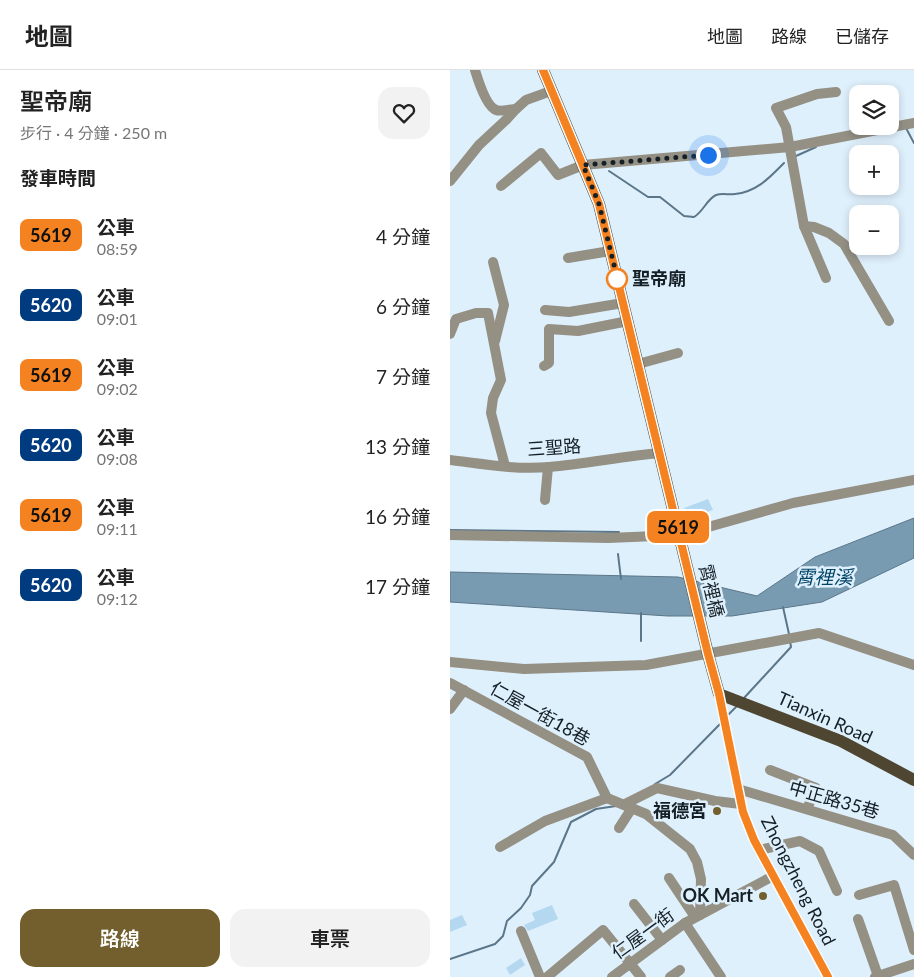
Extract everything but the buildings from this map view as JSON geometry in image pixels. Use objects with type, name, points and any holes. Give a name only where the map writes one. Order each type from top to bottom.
[{"type":"main road","name":"霄裡橋","points":[[543,70],[599,204],[708,654]]},
{"type":"main road","name":"Zhongzheng Road","points":[[708,654],[719,694]]},
{"type":"main road","name":"Tianxin Road","points":[[719,694],[841,741],[914,780]]},
{"type":"street","points":[[475,70],[486,99],[494,109],[498,111],[516,108]]},
{"type":"street","points":[[450,181],[479,145],[516,108],[526,100],[551,91]]},
{"type":"street","points":[[826,278],[804,226],[786,127],[776,108],[817,94],[836,92]]},
{"type":"street","points":[[501,186],[541,153],[558,175],[583,165],[790,147],[914,123]]},
{"type":"street","points":[[804,226],[814,227],[829,233],[844,244],[889,321]]},
{"type":"street","points":[[568,258],[610,251]]},
{"type":"street","points":[[494,262],[504,305],[494,344]]},
{"type":"street","points":[[545,310],[569,312],[623,303]]},
{"type":"street","points":[[450,334],[456,319],[476,313],[488,313],[501,380],[492,398],[491,413],[505,466]]},
{"type":"street","points":[[544,366],[549,362],[549,329],[578,331],[628,321]]},
{"type":"street","points":[[638,364],[678,354]]},
{"type":"street","name":"三聖路","points":[[450,460],[505,466],[548,467],[630,455],[660,453]]},
{"type":"street","points":[[545,500],[548,467]]},
{"type":"street","points":[[450,535],[608,538],[680,535],[793,503],[914,480]]},
{"type":"street","points":[[450,662],[524,668],[646,665],[819,633],[914,665]]},
{"type":"street","name":"仁屋一街18巷","points":[[450,682],[587,757],[607,798]]},
{"type":"street","points":[[450,709],[464,690]]},
{"type":"street","name":"Zhongzheng Road","points":[[719,694],[743,812],[759,850],[828,977]]},
{"type":"street","points":[[770,770],[816,788],[807,809]]},
{"type":"street","points":[[619,828],[628,806],[657,788],[715,801],[741,804]]},
{"type":"street","name":"中正路35巷","points":[[738,789],[893,834],[914,855]]},
{"type":"street","points":[[500,847],[545,821],[607,798],[646,814],[690,848],[697,862],[701,879],[698,916]]},
{"type":"street","points":[[759,850],[800,841],[819,851],[837,891]]},
{"type":"street","name":"仁屋一街","points":[[612,977],[684,923],[773,876]]},
{"type":"street","points":[[668,878],[698,916]]},
{"type":"street","points":[[859,895],[894,886],[914,950]]},
{"type":"street","points":[[634,904],[662,940]]},
{"type":"street","points":[[858,919],[882,976],[914,964]]},
{"type":"street","points":[[684,923],[721,977]]},
{"type":"street","points":[[547,977],[603,930],[641,977]]},
{"type":"street","points":[[521,931],[540,977]]},
{"type":"street","points":[[670,977],[680,970]]},
{"type":"water","name":"霄裡溪","points":[[914,518],[914,558],[822,602],[732,616],[668,616],[450,602],[450,572],[678,577],[757,596],[815,557]]},
{"type":"waterway","points":[[906,128],[914,143]]},
{"type":"waterway","points":[[796,156],[816,147]]},
{"type":"waterway","points":[[609,171],[648,197],[660,197],[684,216],[694,217],[716,195],[743,193],[750,190],[762,183],[784,163]]},
{"type":"waterway","points":[[450,530],[619,532]]},
{"type":"waterway","points":[[618,554],[621,579]]},
{"type":"waterway","points":[[783,607],[789,634]]},
{"type":"waterway","points":[[641,613],[641,641]]},
{"type":"waterway","points":[[744,698],[791,647],[790,641]]},
{"type":"waterway","points":[[727,716],[736,707]]},
{"type":"waterway","points":[[655,784],[670,775],[721,723]]},
{"type":"waterway","points":[[450,959],[495,944],[503,936],[507,921],[521,908],[530,895],[532,886],[554,862],[571,822],[596,809],[616,806]]},
{"type":"bus line","name":"5619","points":[[543,70],[599,204],[719,694],[743,812],[754,840],[828,977]]},
{"type":"place","name":"聖帝廟","points":[[617,279]]},
{"type":"place","name":"福德宮","points":[[717,811]]},
{"type":"place","name":"OK Mart","points":[[763,896]]},
{"type":"route","points":[[617,279],[619,285],[599,204],[583,165],[708,155]]}]
